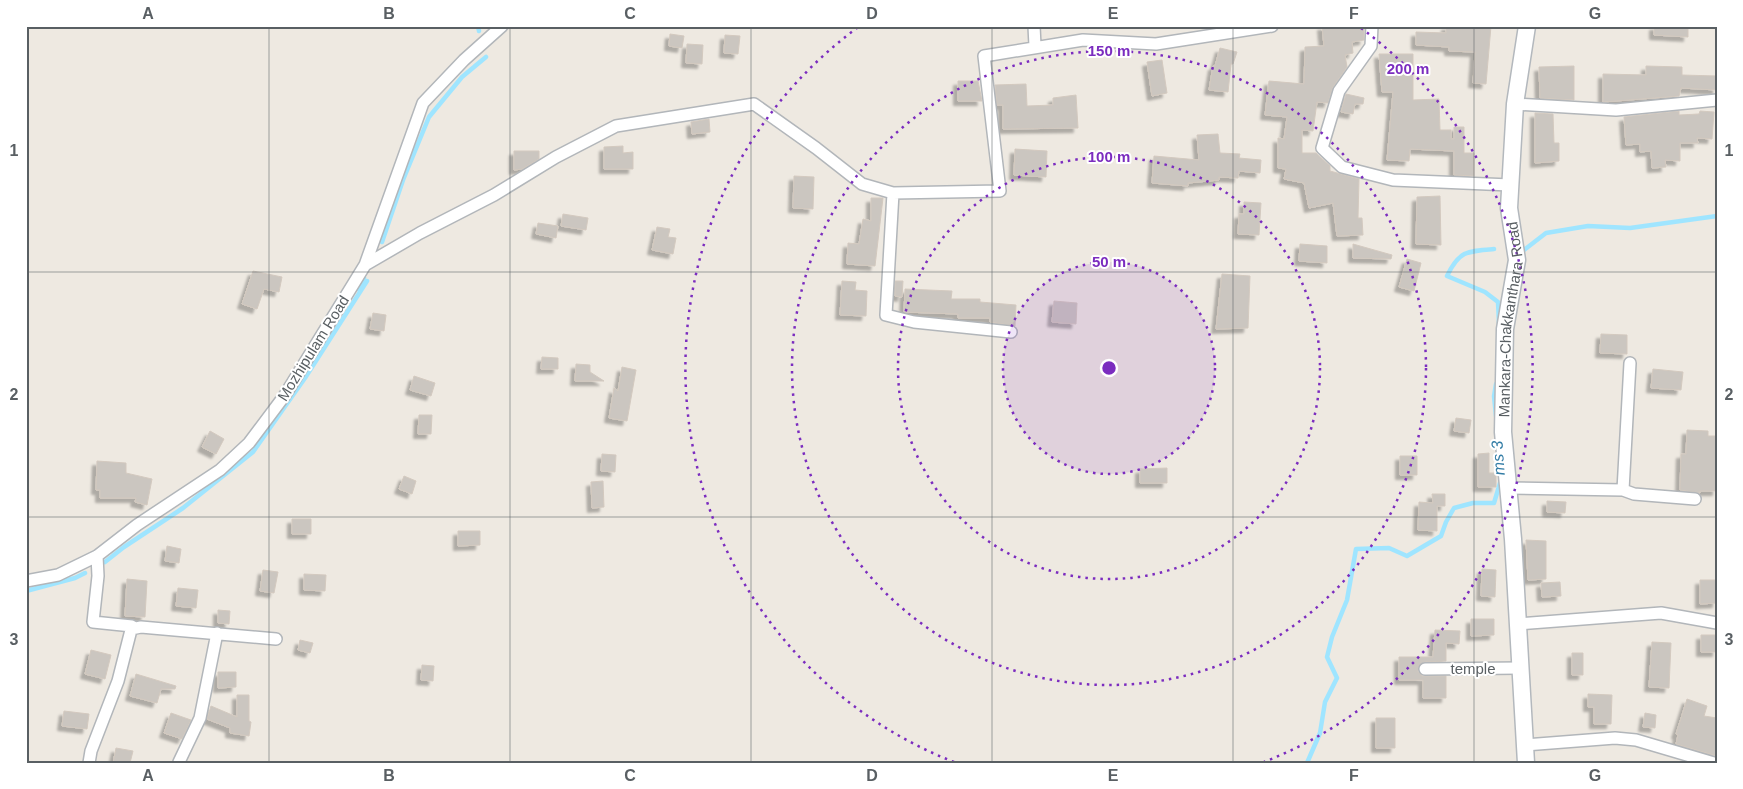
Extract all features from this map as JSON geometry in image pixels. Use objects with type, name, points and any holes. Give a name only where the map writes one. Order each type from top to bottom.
[{"type":"main road","name":"Mankara-Chakkanthara Road","points":[[1526,763],[1504,432],[1505,328],[1517,260],[1508,208],[1515,104],[1527,26]]},
{"type":"street","name":"Mozhipulam Road","points":[[26,581],[58,575],[97,556],[138,525],[220,470],[249,443],[285,395],[364,265],[423,102],[464,60],[502,26]]},
{"type":"street","points":[[1034,26],[1035,46]]},
{"type":"street","points":[[364,265],[420,233],[494,195],[556,157],[616,126],[754,104],[816,148],[862,184],[893,194],[1000,191],[984,56],[1035,46],[1083,40],[1156,44],[1272,26]]},
{"type":"street","points":[[1372,26],[1371,46],[1339,91],[1322,148],[1342,167],[1393,180],[1510,185]]},
{"type":"street","points":[[1515,104],[1616,110],[1717,100]]},
{"type":"street","points":[[893,194],[886,315],[914,322],[1011,332]]},
{"type":"street","points":[[1623,490],[1630,363]]},
{"type":"street","points":[[1508,488],[1623,490],[1634,494],[1695,499]]},
{"type":"street","points":[[89,763],[91,751],[118,682],[132,626],[93,622],[98,576],[97,556]]},
{"type":"street","points":[[1518,624],[1661,612],[1717,623]]},
{"type":"street","points":[[131,629],[141,627],[276,639]]},
{"type":"street","points":[[179,762],[200,718],[217,633]]},
{"type":"street","name":"temple","points":[[1425,669],[1520,668]]},
{"type":"street","points":[[1525,745],[1616,738],[1636,740],[1714,763]]},
{"type":"building","points":[[1322,26],[1364,26],[1364,40],[1352,42],[1353,53],[1345,55],[1347,67],[1333,87],[1328,103],[1317,102],[1313,131],[1302,130],[1302,153],[1316,153],[1330,166],[1330,171],[1359,179],[1358,218],[1362,218],[1363,235],[1337,236],[1333,203],[1309,208],[1304,183],[1284,179],[1286,169],[1278,168],[1278,138],[1284,139],[1287,117],[1265,115],[1269,81],[1304,84],[1305,47],[1324,46]]},
{"type":"building","points":[[1446,26],[1491,26],[1486,84],[1473,83],[1475,52],[1449,51],[1449,47],[1416,45],[1416,32],[1446,33]]},
{"type":"building","points":[[1654,26],[1688,26],[1688,37],[1654,35]]},
{"type":"building","points":[[670,34],[684,36],[682,48],[669,46]]},
{"type":"building","points":[[725,35],[740,36],[738,54],[724,53]]},
{"type":"building","points":[[687,44],[703,45],[702,64],[686,63]]},
{"type":"building","points":[[1220,48],[1237,52],[1233,64],[1231,64],[1228,92],[1209,90],[1213,66],[1215,66]]},
{"type":"building","points":[[1379,54],[1413,54],[1413,100],[1439,99],[1440,130],[1451,130],[1451,139],[1454,139],[1454,127],[1464,127],[1464,153],[1474,153],[1474,176],[1454,175],[1454,151],[1410,149],[1409,161],[1387,160],[1393,92],[1382,92]]},
{"type":"building","points":[[1162,60],[1167,93],[1152,96],[1147,62]]},
{"type":"building","points":[[1574,66],[1574,100],[1540,98],[1539,67]]},
{"type":"building","points":[[1646,66],[1682,67],[1682,75],[1717,76],[1717,90],[1681,88],[1679,96],[1603,102],[1603,74],[1646,75]]},
{"type":"building","points":[[958,81],[978,81],[982,101],[958,101]]},
{"type":"building","points":[[1026,84],[1027,106],[1053,105],[1053,98],[1076,95],[1078,128],[1003,129],[1003,105],[997,105],[995,85]]},
{"type":"building","points":[[1346,94],[1364,98],[1363,104],[1355,104],[1353,114],[1341,112]]},
{"type":"building","points":[[1679,111],[1679,115],[1699,114],[1700,111],[1714,112],[1712,139],[1697,138],[1698,143],[1680,143],[1680,161],[1665,160],[1666,167],[1652,168],[1651,151],[1640,152],[1640,144],[1626,145],[1624,117]]},
{"type":"building","points":[[1535,113],[1553,114],[1554,143],[1559,143],[1559,161],[1535,163]]},
{"type":"building","points":[[709,119],[710,132],[692,134],[691,122]]},
{"type":"building","points":[[1218,134],[1220,153],[1240,154],[1239,158],[1261,160],[1260,173],[1239,171],[1238,178],[1219,177],[1219,180],[1188,183],[1188,186],[1152,183],[1154,156],[1199,160],[1197,135]]},
{"type":"building","points":[[623,146],[623,153],[633,152],[633,169],[604,169],[604,147]]},
{"type":"building","points":[[1015,149],[1047,151],[1046,177],[1014,175]]},
{"type":"building","points":[[514,151],[539,151],[539,159],[522,169],[514,170]]},
{"type":"building","points":[[794,176],[814,177],[813,209],[793,208]]},
{"type":"building","points":[[1440,196],[1441,245],[1416,244],[1417,197]]},
{"type":"building","points":[[871,198],[883,198],[875,266],[847,264],[848,243],[859,244],[863,219],[871,221]]},
{"type":"building","points":[[1244,202],[1261,203],[1259,235],[1238,234],[1239,214],[1244,214]]},
{"type":"building","points":[[563,214],[588,218],[586,230],[561,226]]},
{"type":"building","points":[[538,223],[558,226],[556,238],[536,234]]},
{"type":"building","points":[[657,227],[670,229],[668,237],[676,238],[673,254],[652,250]]},
{"type":"building","points":[[1300,244],[1327,246],[1327,263],[1299,261]]},
{"type":"building","points":[[1353,244],[1392,255],[1391,259],[1353,258]]},
{"type":"building","points":[[1407,259],[1421,263],[1414,291],[1399,287]]},
{"type":"building","points":[[253,271],[282,277],[279,292],[264,289],[257,309],[242,304]]},
{"type":"building","points":[[1222,274],[1250,276],[1248,328],[1216,329]]},
{"type":"building","points":[[842,281],[856,282],[855,290],[867,291],[866,316],[840,315]]},
{"type":"building","points":[[895,281],[903,281],[902,297],[895,296]]},
{"type":"building","points":[[905,289],[952,291],[951,299],[980,299],[980,302],[1016,305],[1015,326],[990,322],[990,318],[958,318],[958,314],[904,312]]},
{"type":"building","points":[[1054,301],[1077,303],[1076,324],[1052,322]]},
{"type":"building","points":[[373,313],[386,315],[384,331],[370,329]]},
{"type":"building","points":[[1601,334],[1627,335],[1627,354],[1600,353]]},
{"type":"building","points":[[542,357],[558,358],[558,369],[541,369]]},
{"type":"building","points":[[576,364],[590,365],[590,372],[604,381],[575,381]]},
{"type":"building","points":[[622,367],[636,370],[627,421],[609,418],[614,388],[618,391]]},
{"type":"building","points":[[1653,369],[1683,372],[1681,390],[1651,388]]},
{"type":"building","points":[[414,376],[435,383],[431,396],[410,390]]},
{"type":"building","points":[[419,415],[432,415],[431,434],[418,434]]},
{"type":"building","points":[[1456,418],[1471,420],[1469,433],[1454,431]]},
{"type":"building","points":[[1687,430],[1708,431],[1708,436],[1717,436],[1717,491],[1700,491],[1700,493],[1680,490],[1681,454],[1686,454]]},
{"type":"building","points":[[210,431],[224,439],[216,454],[202,447]]},
{"type":"building","points":[[1489,453],[1489,473],[1496,473],[1496,487],[1478,487],[1478,454]]},
{"type":"building","points":[[602,454],[616,455],[615,472],[601,471]]},
{"type":"building","points":[[1400,456],[1417,456],[1417,475],[1400,475]]},
{"type":"building","points":[[97,461],[126,463],[126,473],[152,479],[147,505],[135,502],[136,498],[100,498],[100,490],[96,490]]},
{"type":"building","points":[[1167,468],[1167,483],[1140,483],[1140,469]]},
{"type":"building","points":[[404,476],[416,481],[412,494],[399,489]]},
{"type":"building","points":[[603,481],[604,507],[592,508],[591,482]]},
{"type":"building","points":[[1432,494],[1445,494],[1445,506],[1437,506],[1437,531],[1418,530],[1419,502],[1433,503]]},
{"type":"building","points":[[1547,501],[1566,502],[1565,513],[1547,512]]},
{"type":"building","points":[[292,519],[311,519],[311,534],[292,534]]},
{"type":"building","points":[[458,531],[480,531],[480,545],[458,546]]},
{"type":"building","points":[[1526,540],[1546,541],[1546,579],[1528,580]]},
{"type":"building","points":[[167,546],[181,549],[179,563],[165,561]]},
{"type":"building","points":[[1482,569],[1496,570],[1495,597],[1481,596]]},
{"type":"building","points":[[263,570],[278,572],[274,593],[260,591]]},
{"type":"building","points":[[304,574],[326,575],[325,591],[304,590]]},
{"type":"building","points":[[127,579],[147,581],[145,617],[125,616]]},
{"type":"building","points":[[1700,580],[1717,580],[1717,603],[1700,604]]},
{"type":"building","points":[[1560,582],[1561,596],[1542,597],[1541,583]]},
{"type":"building","points":[[178,588],[198,590],[196,608],[176,606]]},
{"type":"building","points":[[218,610],[230,611],[229,624],[218,623]]},
{"type":"building","points":[[1471,619],[1494,619],[1494,635],[1471,636]]},
{"type":"building","points":[[1435,630],[1460,631],[1459,644],[1446,643],[1446,661],[1425,662],[1419,665],[1418,672],[1422,676],[1446,676],[1446,698],[1423,698],[1423,680],[1399,680],[1399,657],[1433,657]]},
{"type":"building","points":[[1701,635],[1717,635],[1717,652],[1701,652]]},
{"type":"building","points":[[300,640],[313,643],[310,653],[298,650]]},
{"type":"building","points":[[1652,642],[1671,643],[1669,688],[1649,687]]},
{"type":"building","points":[[91,650],[111,655],[105,679],[85,674]]},
{"type":"building","points":[[1572,653],[1583,653],[1583,675],[1572,675]]},
{"type":"building","points":[[422,665],[434,666],[433,681],[421,680]]},
{"type":"building","points":[[218,672],[236,672],[236,687],[218,688]]},
{"type":"building","points":[[136,674],[176,686],[175,689],[161,689],[157,703],[130,696]]},
{"type":"building","points":[[1588,694],[1612,695],[1611,724],[1594,724],[1594,707],[1588,707]]},
{"type":"building","points":[[237,695],[249,695],[249,721],[251,722],[249,736],[230,733],[230,728],[207,719],[211,706],[237,717]]},
{"type":"building","points":[[1687,699],[1707,706],[1704,716],[1717,718],[1717,756],[1676,744],[1678,735],[1676,734]]},
{"type":"building","points":[[64,711],[89,714],[87,729],[62,726]]},
{"type":"building","points":[[171,713],[191,720],[182,739],[164,733]]},
{"type":"building","points":[[1645,713],[1656,715],[1655,728],[1643,727]]},
{"type":"building","points":[[1376,718],[1395,718],[1395,748],[1376,748]]},
{"type":"building","points":[[116,748],[133,751],[130,763],[113,763]]},
{"type":"waterway","points":[[478,26],[479,31]]},
{"type":"waterway","points":[[382,242],[403,180],[429,117],[462,77],[486,57],[475,66]]},
{"type":"waterway","points":[[1520,249],[1524,250],[1546,233],[1588,226],[1630,228],[1717,216]]},
{"type":"waterway","name":"ms 3","points":[[1494,249],[1465,254],[1460,257],[1447,276],[1485,292],[1498,302],[1499,323]]},
{"type":"waterway","points":[[358,289],[364,278]]},
{"type":"waterway","points":[[105,562],[124,547],[183,508],[253,452],[305,378],[367,281]]},
{"type":"waterway","name":"ms 3","points":[[1496,384],[1494,396],[1496,416]]},
{"type":"waterway","name":"ms 3","points":[[1307,763],[1320,733],[1325,702],[1337,678],[1327,657],[1332,637],[1347,600],[1356,549],[1389,548],[1407,556],[1441,536],[1454,508],[1473,503],[1494,503],[1500,483]]},
{"type":"waterway","points":[[26,591],[75,578],[85,573]]}]
